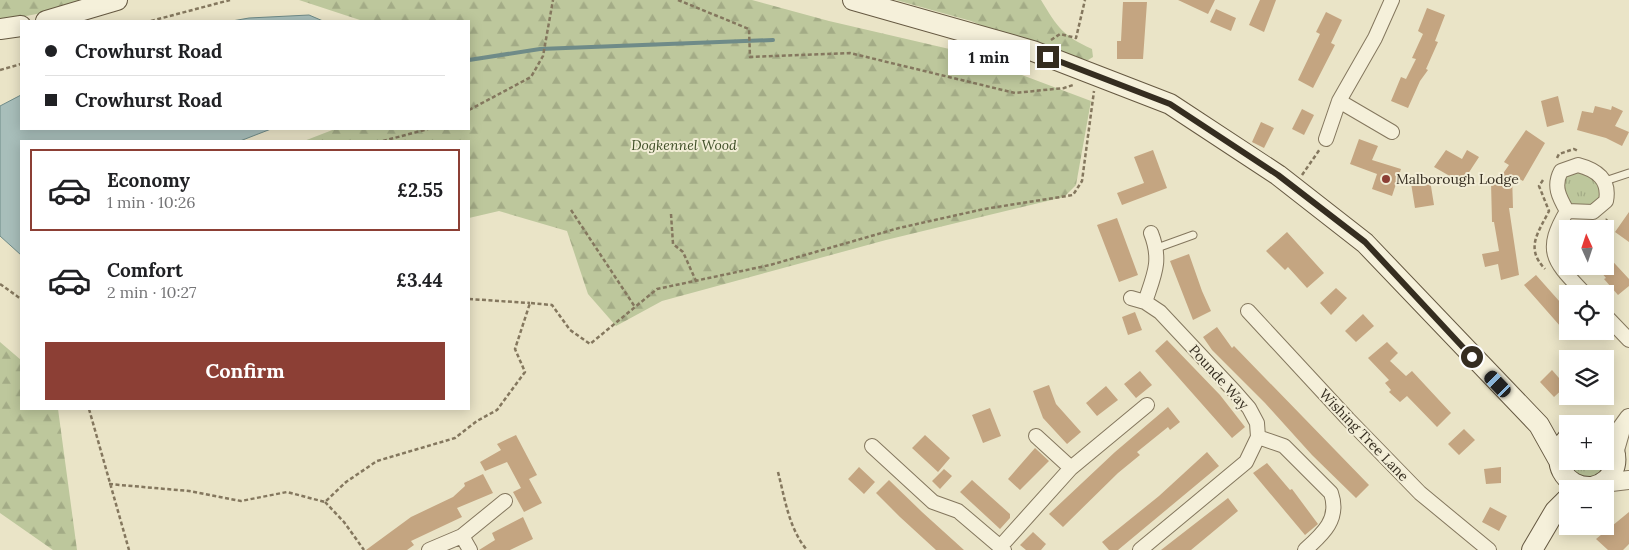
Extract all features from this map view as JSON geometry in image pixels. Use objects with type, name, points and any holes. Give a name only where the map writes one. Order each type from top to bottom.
[{"type":"main road","points":[[49,20],[117,0]]},
{"type":"main road","points":[[852,0],[1033,51],[1170,104],[1294,188],[1365,242],[1539,426],[1559,464]]},
{"type":"main road","points":[[0,29],[20,26]]},
{"type":"main road","points":[[1539,426],[1559,432]]},
{"type":"main road","points":[[1600,480],[1613,472],[1616,453]]},
{"type":"main road","points":[[1532,550],[1559,507]]},
{"type":"street","points":[[1326,139],[1340,101],[1375,38],[1392,0]]},
{"type":"street","points":[[1340,101],[1392,132]]},
{"type":"street","points":[[1578,165],[1590,168],[1604,181],[1608,193],[1606,201],[1593,212],[1567,210],[1559,197],[1556,187],[1557,178],[1561,170],[1578,165]]},
{"type":"street","points":[[1567,210],[1554,237],[1553,252],[1559,265],[1577,285]]},
{"type":"street","points":[[1145,302],[1158,263],[1157,248],[1151,234]]},
{"type":"street","name":"Pounde Way","points":[[1131,298],[1145,302],[1160,312],[1249,408],[1256,423],[1258,438]]},
{"type":"street","name":"Wishing Tree Lane","points":[[1248,311],[1348,419],[1420,493],[1489,550]]},
{"type":"street","points":[[1614,324],[1629,340]]},
{"type":"street","points":[[872,446],[933,502],[958,511],[1002,548],[1071,468],[1147,405]]},
{"type":"street","points":[[1614,424],[1629,418]]},
{"type":"street","points":[[1616,453],[1621,429],[1629,418]]},
{"type":"street","points":[[1036,436],[1071,468]]},
{"type":"street","points":[[1140,550],[1246,462],[1258,438],[1284,446],[1331,493],[1334,504],[1334,516],[1330,526],[1304,550]]},
{"type":"street","points":[[1614,482],[1629,480]]},
{"type":"street","points":[[429,550],[462,536],[505,501]]},
{"type":"street","points":[[462,536],[470,550]]},
{"type":"lane","points":[[1604,181],[1629,173]]},
{"type":"lane","points":[[1157,248],[1193,235]]},
{"type":"path","points":[[155,20],[230,0]]},
{"type":"path","points":[[470,109],[531,77],[544,51],[553,0]]},
{"type":"path","points":[[470,299],[552,305],[570,330],[590,344],[657,289],[770,265],[984,209],[1073,195],[1082,180],[1096,76],[1064,88],[1014,93],[850,53],[750,57],[749,29],[678,0]]},
{"type":"path","points":[[1033,51],[1060,34],[1076,38],[1085,0]]},
{"type":"path","points":[[0,70],[20,64]]},
{"type":"path","points":[[388,140],[424,130]]},
{"type":"path","points":[[1294,188],[1326,139]]},
{"type":"path","points":[[571,210],[635,307]]},
{"type":"path","points":[[671,214],[674,244],[683,252],[696,281]]},
{"type":"path","points":[[0,284],[20,298]]},
{"type":"path","points":[[325,502],[346,482],[377,460],[455,438],[477,421],[497,410],[525,372],[515,348],[530,304]]},
{"type":"path","points":[[89,410],[129,550]]},
{"type":"path","points":[[778,472],[793,527],[799,540],[807,550]]},
{"type":"path","points":[[109,484],[189,491],[241,501],[287,492],[325,502],[344,522],[364,550]]},
{"type":"green space","points":[[0,0],[85,0],[47,12],[0,21]]},
{"type":"green space","name":"Dogkennel Wood","points":[[299,0],[752,0],[829,21],[958,51],[1091,101],[1076,185],[1064,197],[886,240],[662,301],[616,326],[588,294],[567,231],[499,211],[470,218],[470,140],[307,140],[332,130],[470,130],[470,20],[360,20]]},
{"type":"green space","points":[[896,0],[1041,0],[1062,30],[1067,35],[1092,49],[1093,57],[1088,60],[1061,58],[971,21]]},
{"type":"green space","points":[[1567,170],[1597,176],[1603,197],[1588,210],[1567,203],[1560,178]]},
{"type":"green space","points":[[0,342],[20,359],[20,410],[58,410],[77,550],[53,550],[0,513]]},
{"type":"green space","points":[[1571,470],[1604,470],[1593,480],[1573,475]]},
{"type":"water","points":[[309,15],[321,20],[238,20]]},
{"type":"water","points":[[20,96],[20,130],[268,130],[243,140],[20,140],[20,254],[0,236],[0,106]]},
{"type":"building","points":[[1178,0],[1215,0],[1208,14]]},
{"type":"building","points":[[1260,0],[1276,0],[1264,32],[1249,25]]},
{"type":"building","points":[[1123,2],[1147,2],[1143,59],[1117,59],[1117,41],[1121,41]]},
{"type":"building","points":[[1427,8],[1445,15],[1435,41],[1438,42],[1426,69],[1428,70],[1420,81],[1408,108],[1391,101],[1401,77],[1406,79],[1416,59],[1412,58],[1423,34],[1418,31]]},
{"type":"building","points":[[1216,9],[1236,18],[1231,31],[1210,22]]},
{"type":"building","points":[[1326,12],[1342,20],[1331,43],[1335,45],[1313,88],[1298,80],[1320,34],[1316,32]]},
{"type":"building","points":[[1558,96],[1564,122],[1547,127],[1541,101]]},
{"type":"building","points":[[1595,106],[1611,110],[1612,106],[1623,111],[1615,126],[1629,132],[1622,146],[1606,138],[1577,130],[1582,111],[1593,113]]},
{"type":"building","points":[[1302,109],[1314,115],[1304,135],[1292,129]]},
{"type":"building","points":[[1261,122],[1274,128],[1264,148],[1252,142]]},
{"type":"building","points":[[1526,130],[1545,143],[1523,181],[1512,175],[1513,208],[1509,208],[1519,275],[1501,280],[1498,264],[1485,267],[1482,254],[1499,251],[1494,222],[1492,222],[1491,182],[1497,182],[1509,165],[1504,162]]},
{"type":"building","points":[[1359,139],[1378,146],[1372,160],[1401,169],[1392,196],[1372,189],[1377,174],[1350,164]]},
{"type":"building","points":[[1153,150],[1167,188],[1122,205],[1117,193],[1144,183],[1134,157]]},
{"type":"building","points":[[1446,150],[1462,159],[1467,150],[1479,157],[1462,183],[1434,167]]},
{"type":"building","points":[[1430,180],[1434,205],[1415,208],[1411,183]]},
{"type":"building","points":[[1629,212],[1629,242],[1615,232]]},
{"type":"building","points":[[1117,218],[1138,275],[1119,282],[1097,225]]},
{"type":"building","points":[[1287,232],[1324,273],[1307,288],[1288,267],[1285,270],[1266,251]]},
{"type":"building","points":[[1189,254],[1211,311],[1193,320],[1170,261]]},
{"type":"building","points":[[1614,263],[1629,279],[1629,286],[1618,295],[1614,290],[1614,285],[1609,285],[1604,279],[1606,278],[1604,275],[1614,275]]},
{"type":"building","points":[[1536,275],[1559,301],[1559,325],[1524,285]]},
{"type":"building","points":[[1336,288],[1347,298],[1331,315],[1320,303]]},
{"type":"building","points":[[1135,312],[1142,330],[1128,335],[1122,317]]},
{"type":"building","points":[[1363,314],[1374,326],[1356,342],[1345,331]]},
{"type":"building","points":[[1217,327],[1232,348],[1234,346],[1369,485],[1356,498],[1312,455],[1265,403],[1212,350],[1203,337]]},
{"type":"building","points":[[1167,340],[1220,395],[1245,427],[1232,438],[1155,351]]},
{"type":"building","points":[[1387,342],[1398,353],[1390,361],[1406,376],[1412,371],[1451,413],[1437,427],[1407,396],[1400,402],[1389,392],[1391,390],[1385,383],[1389,380],[1368,358]]},
{"type":"building","points":[[1552,370],[1559,378],[1559,392],[1554,397],[1540,382]]},
{"type":"building","points":[[1140,371],[1152,385],[1136,398],[1124,384]]},
{"type":"building","points":[[1049,385],[1056,404],[1081,432],[1067,444],[1043,418],[1033,391]]},
{"type":"building","points":[[1106,386],[1118,400],[1097,416],[1086,403]]},
{"type":"building","points":[[1168,407],[1180,422],[1170,430],[1168,427],[1137,452],[1140,455],[1118,473],[1063,527],[1049,514],[1115,452]]},
{"type":"building","points":[[990,408],[1001,436],[983,443],[972,415]]},
{"type":"building","points":[[1464,429],[1475,440],[1459,455],[1448,444]]},
{"type":"building","points":[[516,435],[537,475],[529,479],[542,503],[524,512],[513,492],[521,488],[507,462],[485,471],[480,462],[501,450],[497,444]]},
{"type":"building","points":[[925,435],[950,458],[938,472],[912,448]]},
{"type":"building","points":[[1035,448],[1049,461],[1020,490],[1008,479]]},
{"type":"building","points":[[1207,452],[1219,466],[1118,550],[1109,550],[1102,542],[1159,496]]},
{"type":"building","points":[[1267,463],[1290,490],[1292,489],[1318,524],[1305,535],[1253,473]]},
{"type":"building","points":[[859,467],[875,482],[864,494],[848,479]]},
{"type":"building","points":[[1501,467],[1501,483],[1486,484],[1484,469]]},
{"type":"building","points":[[944,469],[952,476],[940,489],[932,481]]},
{"type":"building","points":[[483,474],[493,493],[457,508],[462,517],[411,541],[414,545],[407,550],[366,550],[411,517],[453,497],[465,486],[464,483]]},
{"type":"building","points":[[889,480],[964,550],[936,550],[900,517],[876,493]]},
{"type":"building","points":[[972,480],[1010,514],[1010,518],[1000,529],[960,492]]},
{"type":"building","points":[[1228,498],[1238,511],[1191,550],[1161,550]]},
{"type":"building","points":[[1490,507],[1507,516],[1499,531],[1482,522]]},
{"type":"building","points":[[1629,512],[1629,544],[1623,550],[1608,550],[1596,539],[1601,535],[1614,535],[1614,524]]},
{"type":"building","points":[[523,517],[533,539],[510,550],[479,550],[495,540],[492,533]]},
{"type":"building","points":[[1033,532],[1046,544],[1041,550],[1026,550],[1020,545]]},
{"type":"waterway","points":[[470,60],[540,49],[773,40]]},
{"type":"place","name":"Malborough Lodge","points":[[1386,179]]},
{"type":"route","points":[[1048,57],[1170,104],[1278,175],[1365,242],[1472,357]]}]
